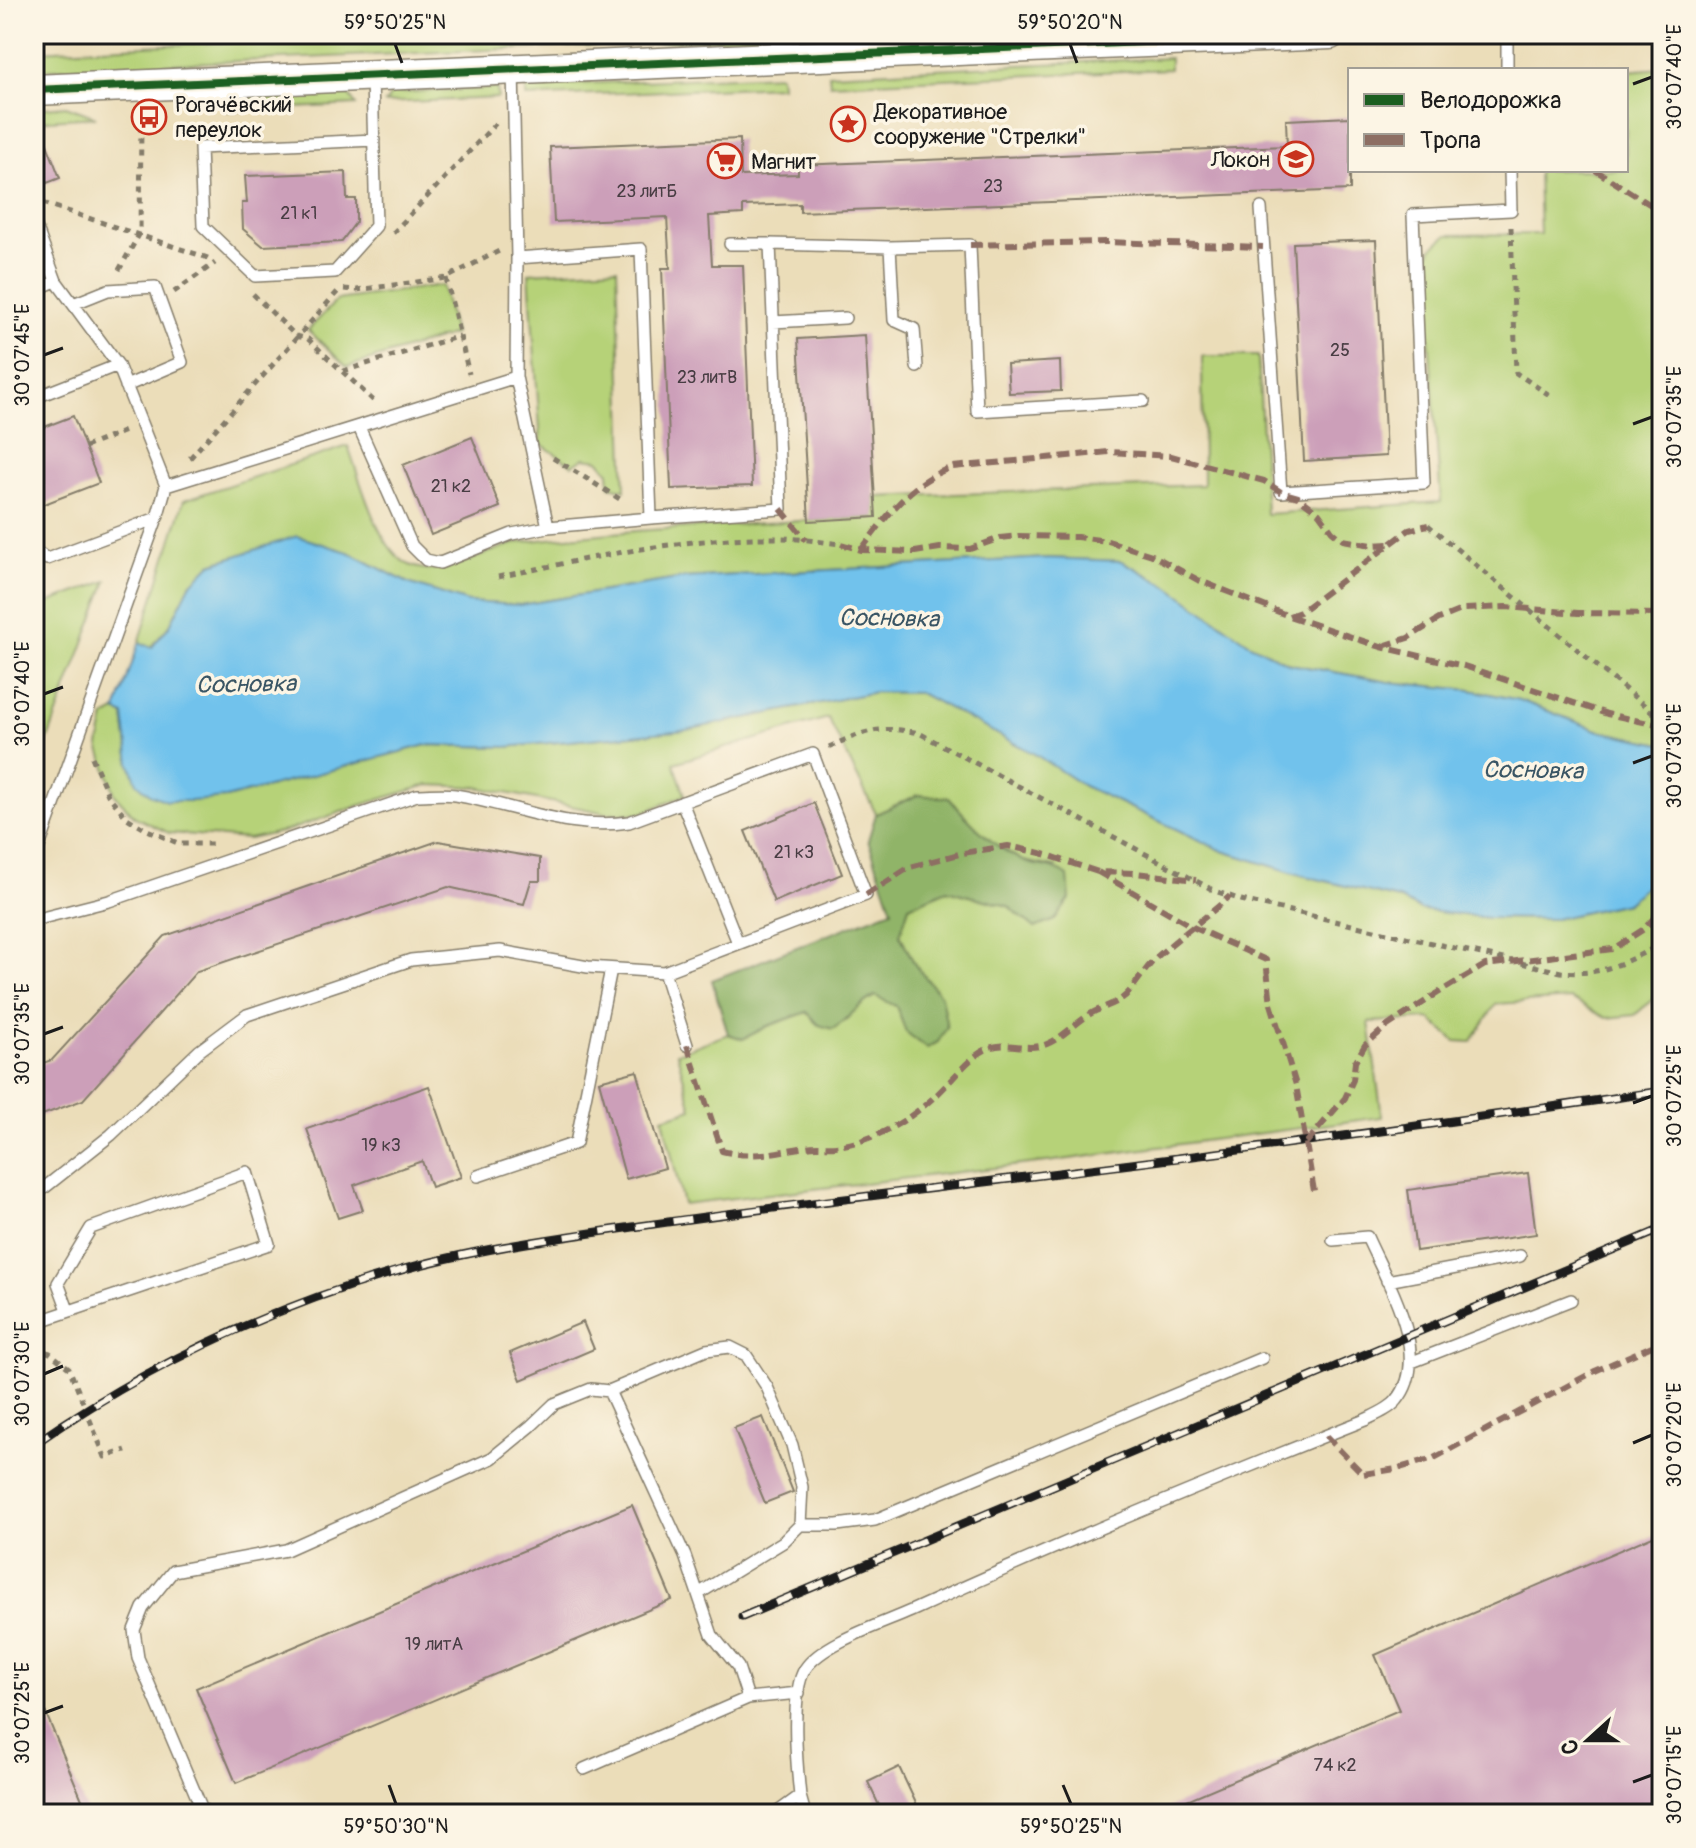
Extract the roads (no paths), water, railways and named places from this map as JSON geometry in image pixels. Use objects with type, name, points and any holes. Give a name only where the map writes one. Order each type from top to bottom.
[{"type":"street","points":[[34,90],[513,68],[842,44],[1330,34]]},
{"type":"lane","points":[[1507,34],[1507,68]]},
{"type":"lane","points":[[513,68],[516,377],[548,527]]},
{"type":"lane","points":[[372,74],[374,140],[376,226],[335,272],[255,276],[203,226],[200,148],[374,140]]},
{"type":"lane","points":[[1261,208],[1281,492],[1424,483],[1413,215],[1511,210],[1510,172]]},
{"type":"lane","points":[[34,221],[56,281],[118,365],[166,486],[34,861]]},
{"type":"lane","points":[[730,244],[970,245],[977,411],[1143,401]]},
{"type":"lane","points":[[359,427],[412,546],[426,560],[440,563],[512,534],[548,527],[781,509],[770,244]]},
{"type":"lane","points":[[890,247],[894,320],[914,329],[917,367]]},
{"type":"lane","points":[[517,258],[641,249],[651,518]]},
{"type":"lane","points":[[34,290],[56,281]]},
{"type":"lane","points":[[73,304],[108,290],[155,287],[182,362],[126,386]]},
{"type":"lane","points":[[773,322],[845,318]]},
{"type":"lane","points":[[34,398],[118,365]]},
{"type":"lane","points":[[166,486],[516,377]]},
{"type":"lane","points":[[34,550],[47,559],[157,518]]},
{"type":"lane","points":[[34,920],[109,901],[417,795],[453,795],[561,822],[604,826],[629,822],[813,754],[866,895],[664,972],[611,969],[500,951],[411,960],[247,1015],[199,1051],[111,1135],[34,1196]]},
{"type":"lane","points":[[682,802],[738,943]]},
{"type":"lane","points":[[478,1176],[576,1143],[611,969]]},
{"type":"lane","points":[[664,972],[687,1045]]},
{"type":"lane","points":[[34,1323],[269,1244],[247,1172],[91,1228],[58,1283],[68,1310]]},
{"type":"lane","points":[[805,1814],[795,1752],[799,1693],[804,1670],[827,1650],[966,1586],[1365,1420],[1396,1402],[1410,1377],[1412,1362],[1402,1315],[1367,1237],[1333,1240]]},
{"type":"lane","points":[[1387,1281],[1520,1256]]},
{"type":"lane","points":[[1412,1362],[1571,1300]]},
{"type":"lane","points":[[204,1814],[138,1658],[134,1630],[143,1608],[173,1571],[286,1550],[492,1458],[554,1404],[591,1389],[609,1391],[706,1350],[730,1347],[746,1355],[767,1387],[792,1445],[802,1487],[800,1525],[783,1542],[698,1594]]},
{"type":"lane","points":[[800,1525],[837,1525],[875,1520],[1262,1358]]},
{"type":"lane","points":[[609,1391],[685,1556],[712,1635],[738,1667],[748,1698]]},
{"type":"lane","points":[[584,1769],[748,1698],[799,1693]]},
{"type":"lane","points":[[775,1814],[800,1796]]},
{"type":"water","name":"Сосновка","points":[[297,536],[348,552],[408,583],[468,602],[520,605],[683,578],[1047,558],[1122,561],[1168,586],[1250,644],[1290,664],[1389,682],[1471,690],[1519,700],[1600,731],[1662,744],[1662,870],[1626,903],[1555,919],[1489,918],[1421,910],[1399,899],[1301,875],[1223,851],[1084,786],[1033,753],[920,693],[875,692],[686,730],[506,747],[426,745],[226,798],[167,801],[151,795],[137,783],[130,764],[124,715],[116,711],[139,643],[152,647],[170,625],[190,585],[211,564]]},
{"type":"railway","points":[[34,1444],[118,1391],[206,1344],[344,1288],[452,1257],[686,1219],[1254,1148],[1662,1091]]},
{"type":"railway","points":[[742,1617],[1662,1229]]},
{"type":"place","name":"Рогачёвский переулок","points":[[149,117]]},
{"type":"place","name":"Декоративное сооружение \"Стрелки\"","points":[[848,124]]},
{"type":"place","name":"Локон","points":[[1296,159]]},
{"type":"place","name":"Магнит","points":[[725,161]]}]
